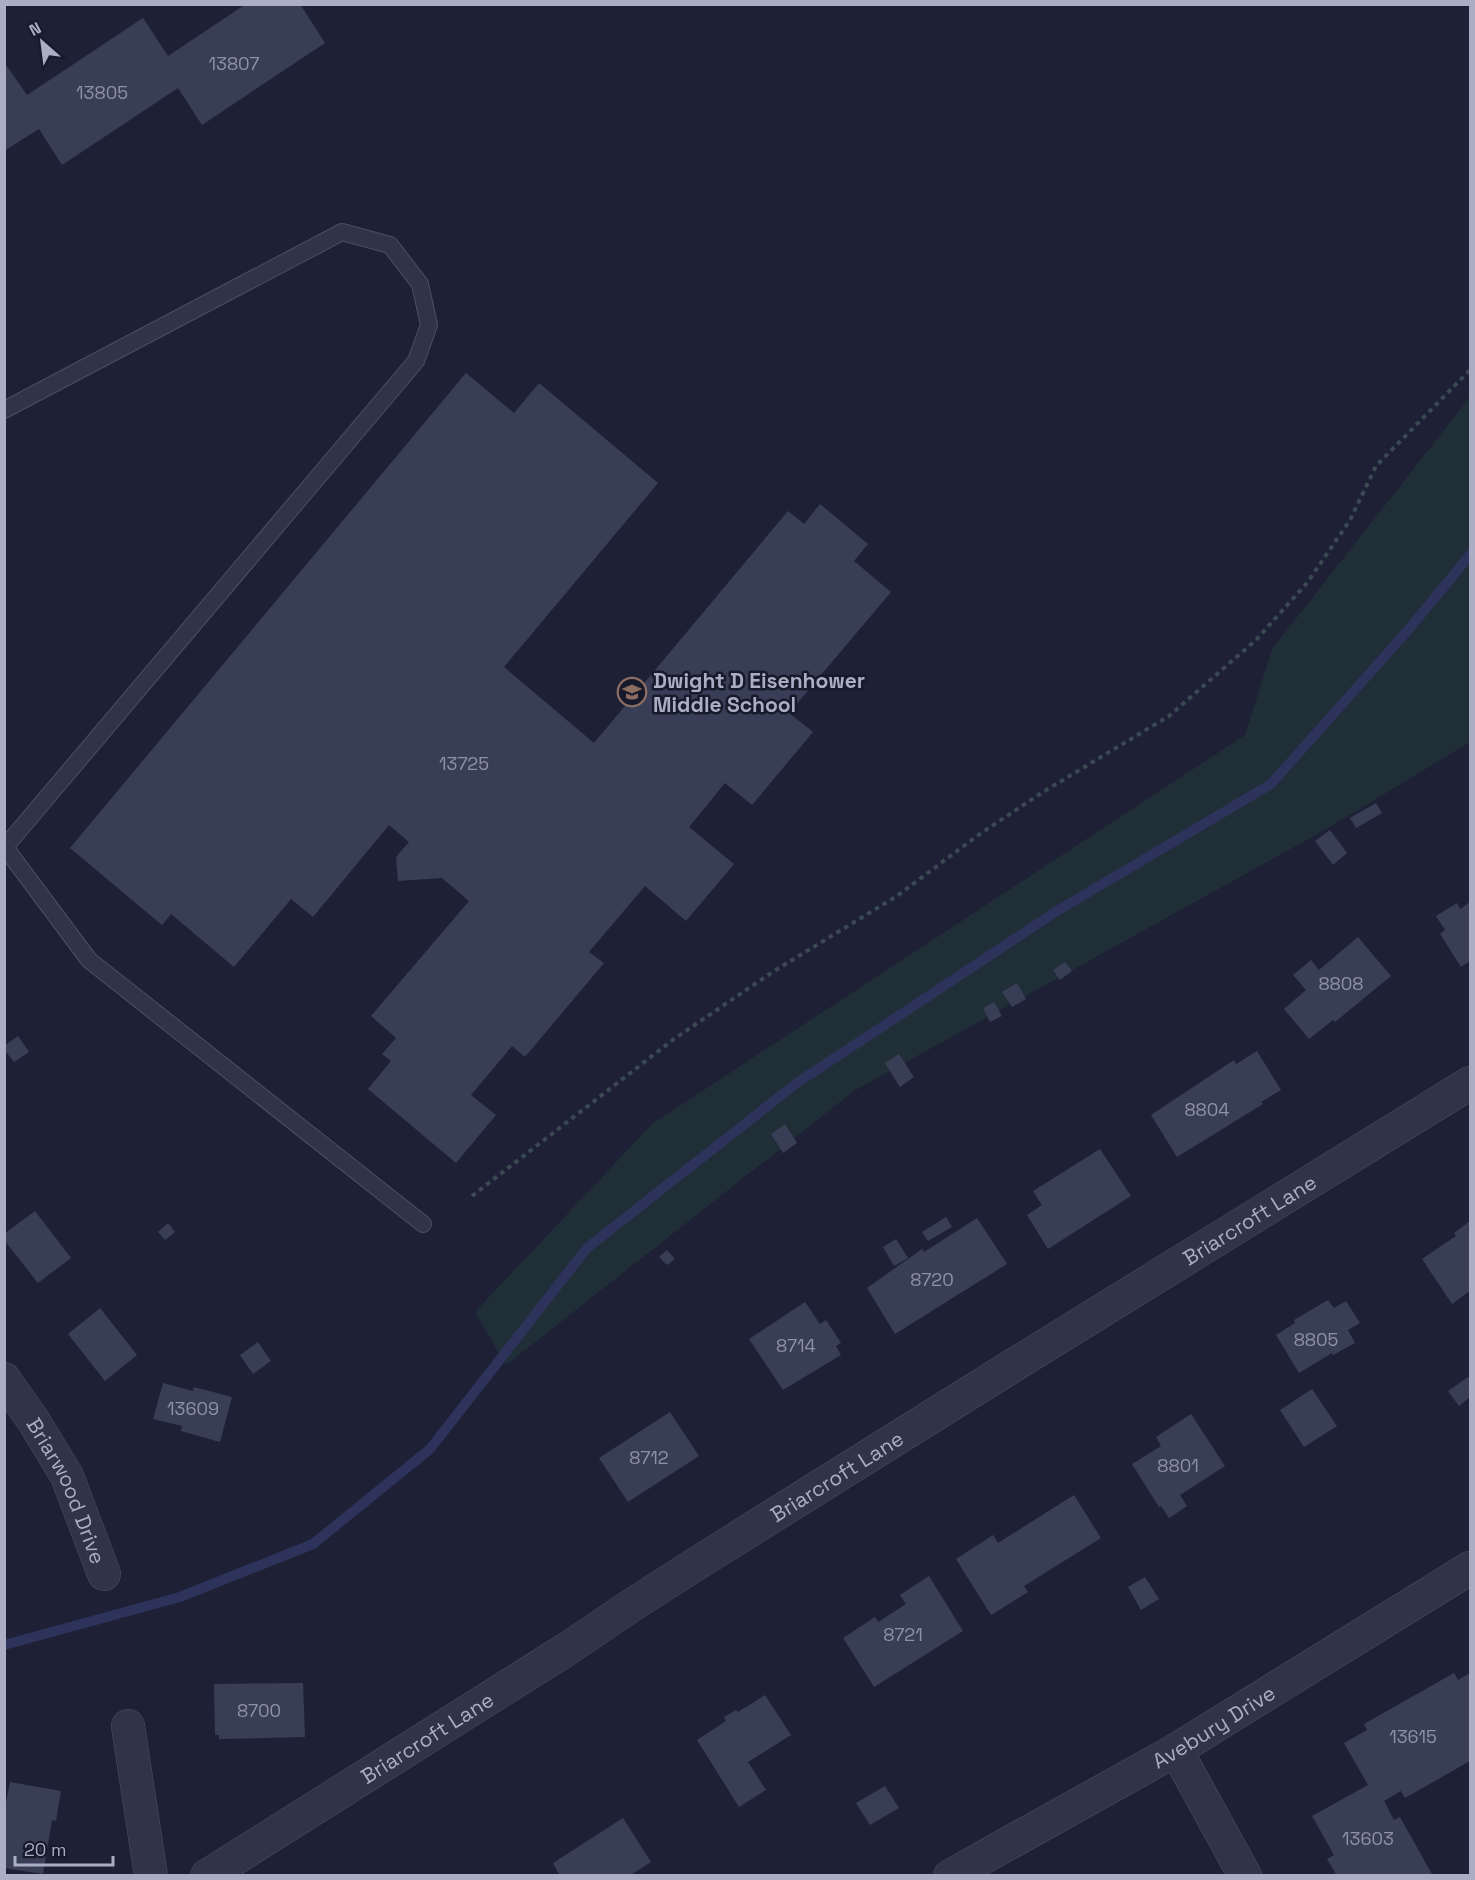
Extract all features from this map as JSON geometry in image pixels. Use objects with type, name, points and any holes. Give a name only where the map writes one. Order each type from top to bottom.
[{"type":"street","name":"Briarcroft Lane","points":[[207,1875],[567,1649],[629,1606],[726,1545],[1470,1083]]},
{"type":"street","name":"Briarwood Drive","points":[[4,1379],[33,1420],[67,1476],[104,1574]]},
{"type":"street","name":"Avebury Drive","points":[[950,1875],[1176,1750],[1470,1568]]},
{"type":"street","points":[[128,1726],[151,1875]]},
{"type":"street","points":[[1176,1750],[1245,1875]]},
{"type":"lane","points":[[4,410],[342,232],[390,245],[420,284],[429,325],[416,361],[5,847],[89,960],[423,1224]]},
{"type":"path","points":[[472,1196],[674,1039],[774,971],[897,896],[977,836],[1043,792],[1169,716],[1256,640],[1307,583],[1350,520],[1376,466],[1470,370]]},
{"type":"shaded area","points":[[1470,397],[1470,742],[1330,827],[854,1091],[506,1365],[475,1312],[652,1124],[1245,735],[1272,649]]},
{"type":"building","points":[[246,4],[300,4],[325,43],[202,125],[178,88],[62,165],[39,129],[4,151],[4,62],[27,95],[143,18],[168,56]]},
{"type":"building","points":[[466,373],[514,413],[539,383],[658,483],[504,667],[594,743],[788,511],[804,524],[820,504],[868,544],[854,561],[891,592],[789,713],[813,732],[752,805],[725,783],[689,827],[734,864],[686,921],[645,886],[589,952],[604,963],[525,1057],[512,1046],[471,1095],[496,1115],[456,1163],[368,1089],[391,1061],[382,1054],[396,1038],[371,1016],[469,901],[442,878],[398,881],[396,857],[409,842],[389,825],[313,917],[291,899],[234,967],[171,914],[162,925],[70,848]]},
{"type":"building","points":[[1376,803],[1382,813],[1356,828],[1350,818]]},
{"type":"building","points":[[1330,830],[1347,853],[1333,865],[1315,841]]},
{"type":"building","points":[[1470,902],[1470,961],[1461,967],[1440,934],[1445,930],[1436,916],[1457,903],[1460,909]]},
{"type":"building","points":[[1358,937],[1391,976],[1335,1022],[1333,1020],[1309,1039],[1284,1009],[1306,990],[1293,975],[1311,960],[1319,970]]},
{"type":"building","points":[[1065,962],[1072,971],[1060,980],[1053,970]]},
{"type":"building","points":[[1017,983],[1026,999],[1012,1007],[1002,992]]},
{"type":"building","points":[[994,1002],[1002,1016],[990,1022],[983,1008]]},
{"type":"building","points":[[18,1036],[29,1052],[14,1062],[4,1046]]},
{"type":"building","points":[[1257,1051],[1281,1090],[1261,1102],[1263,1104],[1177,1157],[1151,1115],[1234,1060],[1236,1064]]},
{"type":"building","points":[[899,1054],[914,1077],[900,1087],[885,1063]]},
{"type":"building","points":[[785,1124],[797,1143],[783,1153],[771,1134]]},
{"type":"building","points":[[1100,1149],[1131,1196],[1048,1249],[1027,1215],[1042,1205],[1033,1191]]},
{"type":"building","points":[[35,1211],[71,1258],[38,1283],[4,1240],[4,1234]]},
{"type":"building","points":[[946,1217],[952,1227],[928,1241],[922,1232]]},
{"type":"building","points":[[977,1218],[1007,1264],[895,1334],[867,1288],[922,1249],[924,1252]]},
{"type":"building","points":[[1470,1221],[1470,1291],[1452,1304],[1422,1259],[1456,1236],[1454,1233]]},
{"type":"building","points":[[168,1223],[175,1232],[165,1240],[158,1232]]},
{"type":"building","points":[[896,1239],[908,1258],[894,1266],[883,1247]]},
{"type":"building","points":[[667,1250],[675,1259],[667,1265],[659,1257]]},
{"type":"building","points":[[1328,1300],[1334,1308],[1346,1301],[1360,1323],[1348,1330],[1355,1343],[1333,1355],[1332,1353],[1299,1373],[1276,1335],[1295,1323],[1294,1320]]},
{"type":"building","points":[[805,1302],[820,1324],[826,1320],[841,1343],[836,1346],[841,1355],[783,1390],[749,1339]]},
{"type":"building","points":[[100,1308],[137,1355],[105,1381],[68,1334]]},
{"type":"building","points":[[258,1342],[271,1361],[253,1374],[240,1355]]},
{"type":"building","points":[[1468,1377],[1470,1397],[1459,1406],[1448,1391]]},
{"type":"building","points":[[163,1383],[193,1391],[194,1387],[232,1397],[220,1442],[181,1431],[182,1426],[153,1419]]},
{"type":"building","points":[[1312,1389],[1337,1426],[1304,1447],[1280,1410]]},
{"type":"building","points":[[670,1412],[699,1456],[628,1502],[599,1458]]},
{"type":"building","points":[[1191,1414],[1225,1466],[1180,1495],[1187,1506],[1169,1518],[1161,1506],[1159,1507],[1132,1464],[1161,1446],[1156,1437]]},
{"type":"building","points":[[1074,1495],[1101,1538],[1024,1586],[1028,1592],[991,1615],[956,1559],[993,1535],[998,1543]]},
{"type":"building","points":[[929,1576],[963,1631],[874,1687],[843,1638],[875,1617],[878,1622],[906,1604],[900,1595]]},
{"type":"building","points":[[1145,1577],[1159,1599],[1141,1610],[1128,1587]]},
{"type":"building","points":[[1454,1673],[1458,1680],[1470,1673],[1470,1761],[1405,1798],[1401,1791],[1384,1801],[1394,1820],[1400,1817],[1433,1876],[1337,1876],[1327,1859],[1334,1855],[1312,1816],[1368,1785],[1344,1743],[1367,1730],[1364,1724]]},
{"type":"building","points":[[303,1683],[305,1737],[219,1739],[219,1735],[215,1735],[214,1684]]},
{"type":"building","points":[[765,1695],[791,1735],[748,1762],[766,1790],[739,1807],[697,1740],[726,1721],[724,1717],[736,1710],[738,1712]]},
{"type":"building","points":[[10,1782],[61,1791],[56,1821],[52,1820],[43,1874],[4,1868],[4,1813]]},
{"type":"building","points":[[885,1786],[899,1808],[870,1825],[856,1803]]},
{"type":"building","points":[[623,1818],[651,1862],[629,1876],[560,1876],[553,1863]]},
{"type":"waterway","points":[[4,1645],[180,1597],[313,1544],[430,1449],[587,1248],[797,1083],[1057,911],[1271,784],[1409,629],[1470,555]]},
{"type":"place","name":"Dwight D Eisenhower Middle School","points":[[632,692]]}]
